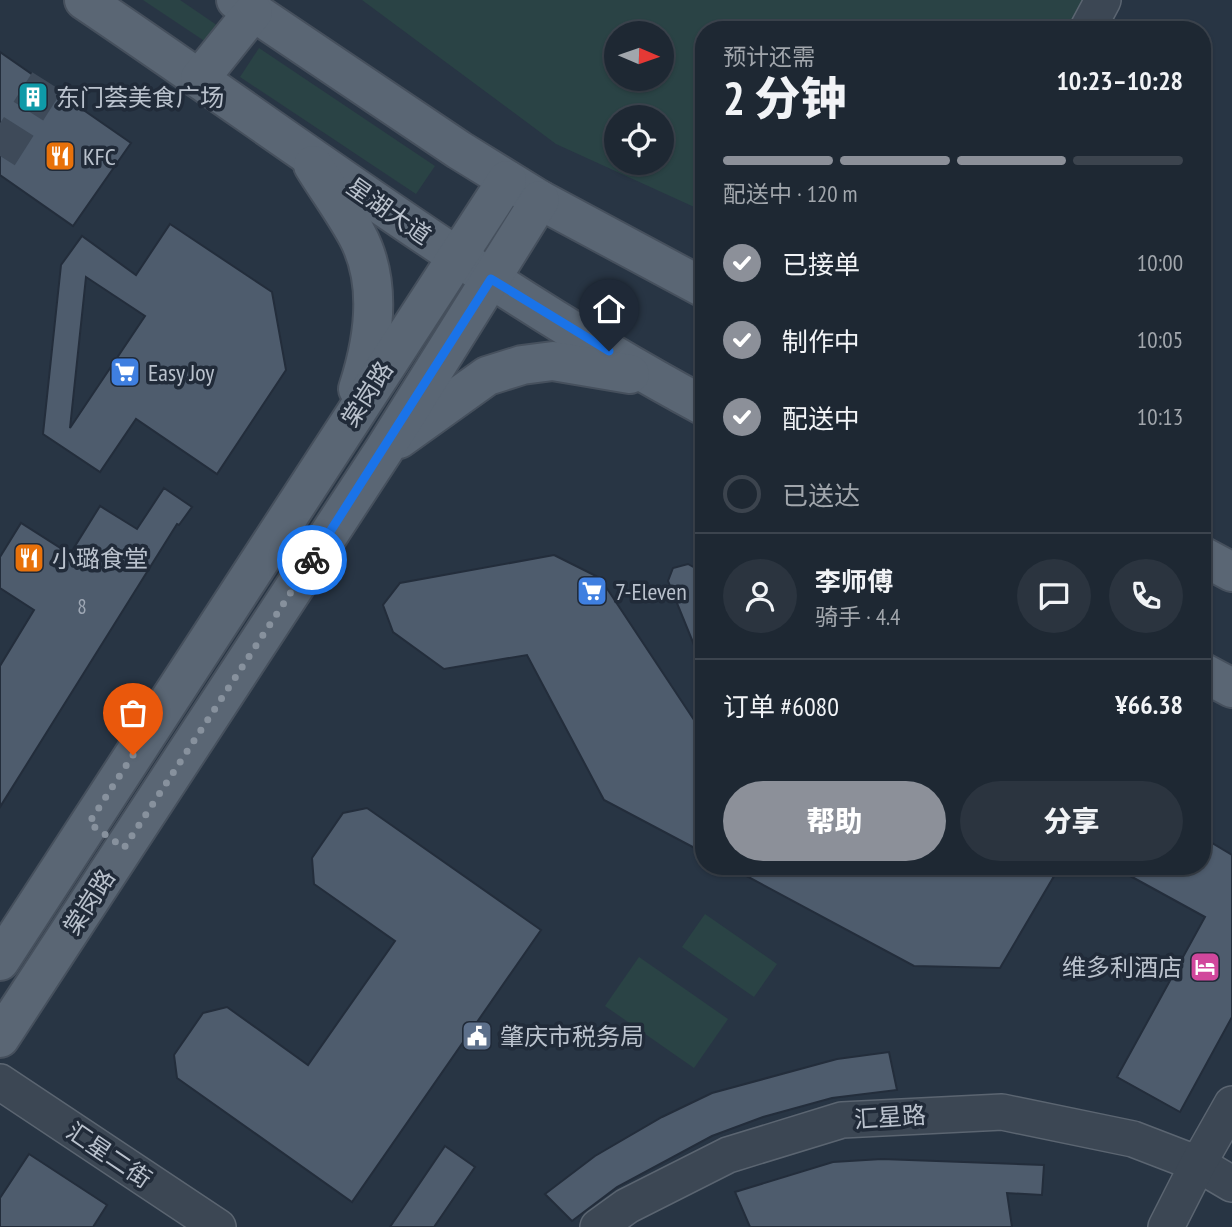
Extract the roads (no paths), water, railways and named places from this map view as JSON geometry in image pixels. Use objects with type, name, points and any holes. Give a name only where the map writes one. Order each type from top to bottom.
[{"type":"main road","name":"星湖大道","points":[[84,0],[456,257],[653,379],[695,401]]},
{"type":"main road","points":[[200,78],[244,6],[507,180],[695,283]]},
{"type":"main road","points":[[304,152],[358,236],[371,274],[374,311],[369,356],[346,426]]},
{"type":"main road","name":"棠岗路","points":[[0,961],[507,180]]},
{"type":"main road","name":"棠岗路","points":[[0,1038],[383,450],[540,200]]},
{"type":"main road","points":[[383,450],[487,376],[522,365],[553,361],[653,379]]},
{"type":"main road","points":[[1211,561],[1232,572]]},
{"type":"main road","points":[[1211,677],[1232,688]]},
{"type":"main road","points":[[89,823],[124,848]]},
{"type":"street","points":[[1092,21],[1103,0]]},
{"type":"street","name":"汇星二街","points":[[0,1082],[218,1227]]},
{"type":"street","points":[[1166,1227],[1232,1104]]},
{"type":"street","name":"汇星路","points":[[598,1227],[627,1206],[728,1155],[842,1120],[1002,1112],[1133,1139],[1198,1164],[1232,1184]]},
{"type":"tunnel","points":[[0,156],[52,74]]},
{"type":"place","name":"东门荟美食广场","points":[[33,97]]},
{"type":"place","name":"KFC","points":[[60,156]]},
{"type":"place","name":"Easy Joy","points":[[125,372]]},
{"type":"place","name":"小璐食堂","points":[[29,558]]},
{"type":"place","name":"7-Eleven","points":[[592,591]]},
{"type":"place","name":"维多利酒店","points":[[1205,967]]},
{"type":"place","name":"肇庆市税务局","points":[[477,1036]]}]
